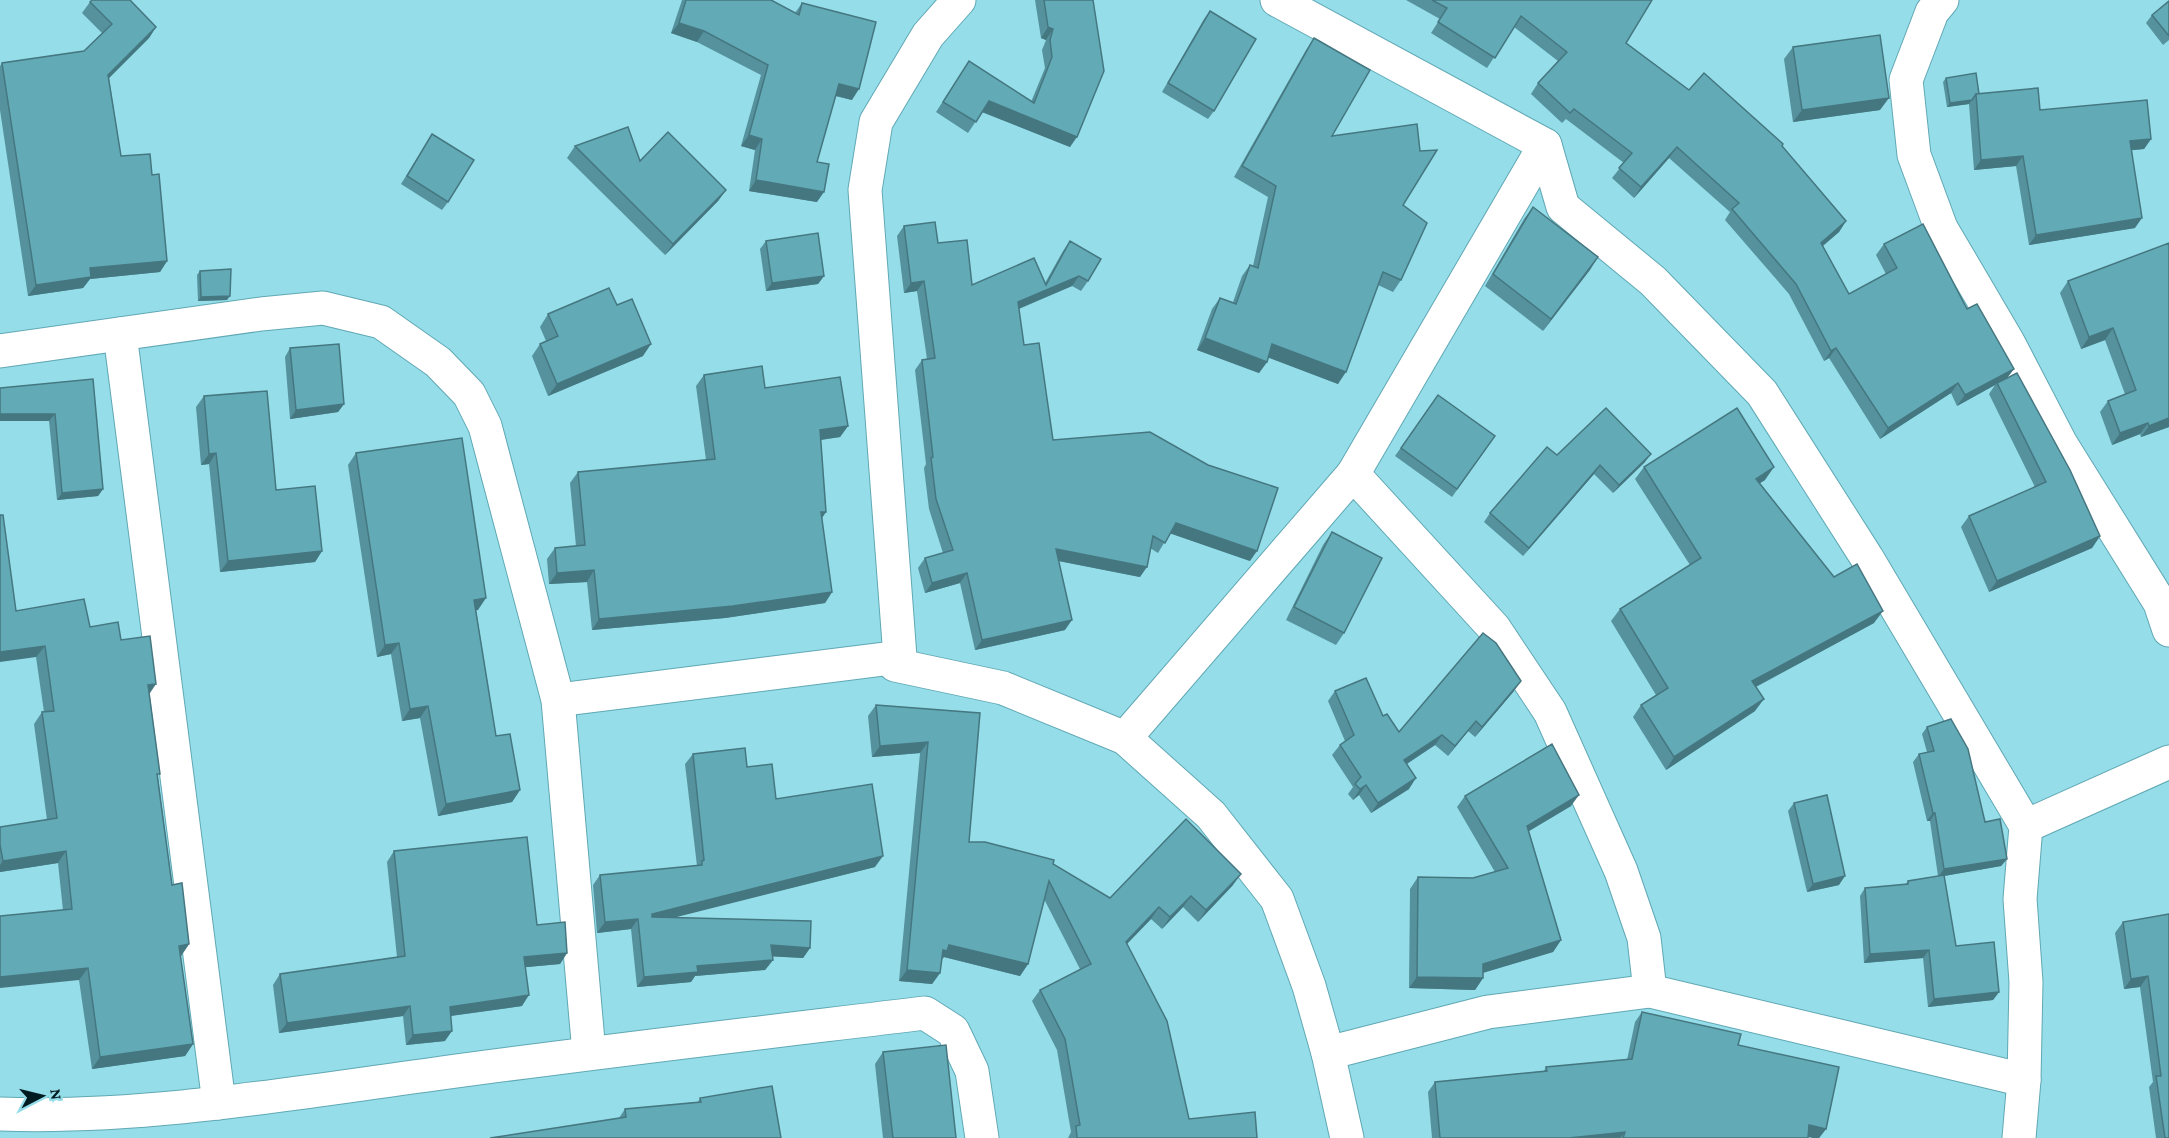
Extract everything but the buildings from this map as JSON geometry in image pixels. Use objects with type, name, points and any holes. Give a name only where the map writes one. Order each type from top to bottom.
[{"type":"street","points":[[959,0],[928,35],[876,122],[865,189],[900,657],[895,665],[1003,688],[1125,738],[1211,815],[1277,899],[1309,986],[1328,1053],[1347,1138]]},
{"type":"street","points":[[1277,0],[1545,145],[1563,207],[1653,281],[1762,393],[1867,558],[2026,826],[2020,899],[2026,982],[2024,1080],[2019,1138]]},
{"type":"street","points":[[1942,0],[1932,12],[1906,80],[1914,155],[1941,228],[2008,342],[2061,444],[2166,611]]},
{"type":"street","points":[[1125,738],[1353,474],[1545,145]]},
{"type":"street","points":[[0,351],[261,314],[323,308],[381,322],[438,362],[469,394],[485,426],[558,700],[590,1053]]},
{"type":"street","points":[[120,334],[219,1103]]},
{"type":"street","points":[[1353,474],[1494,628],[1550,712],[1621,871],[1644,938],[1650,991]]},
{"type":"street","points":[[558,700],[900,657]]},
{"type":"street","points":[[2026,826],[2169,762]]},
{"type":"street","points":[[1328,1053],[1488,1012],[1650,991],[2024,1080]]},
{"type":"street","points":[[0,1114],[42,1116],[219,1103],[590,1053],[925,1013],[953,1031],[972,1071],[982,1138]]}]
